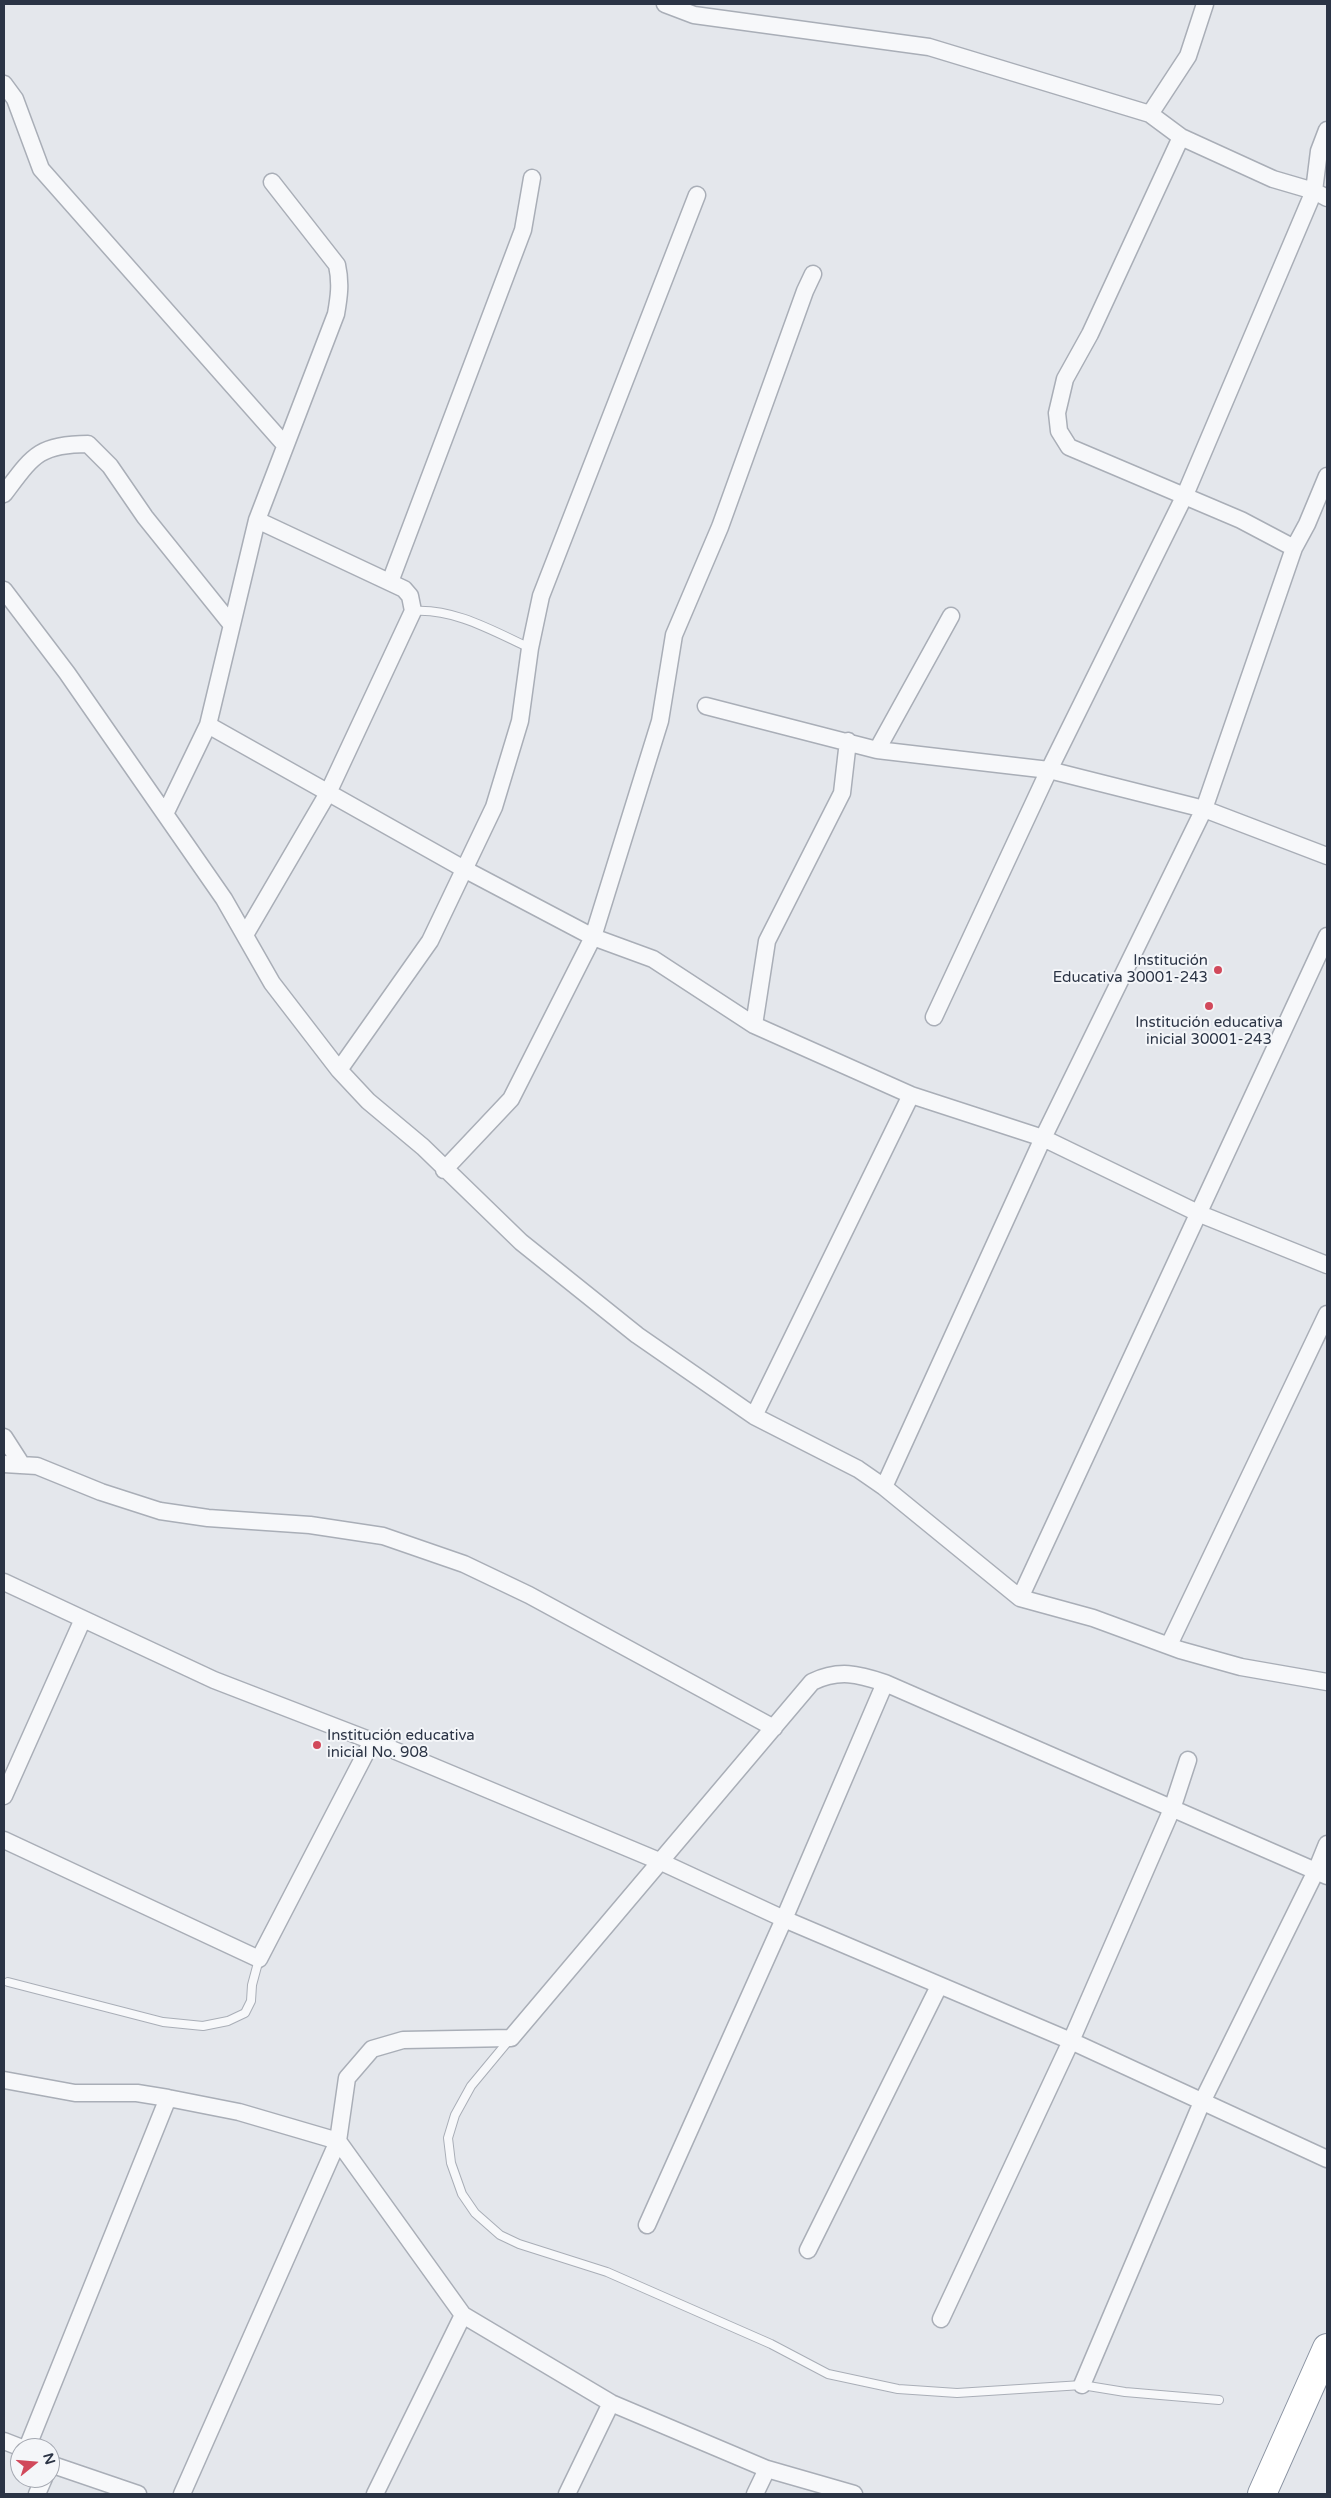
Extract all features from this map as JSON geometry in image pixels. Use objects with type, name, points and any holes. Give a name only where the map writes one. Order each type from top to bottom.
[{"type":"highway","points":[[1262,2494],[1327,2348]]},
{"type":"street","points":[[664,4],[694,16],[929,46],[1150,114],[1181,138],[1273,179],[1320,194]]},
{"type":"street","points":[[1150,114],[1188,56],[1205,4]]},
{"type":"street","points":[[4,84],[15,98],[41,169],[285,445]]},
{"type":"street","points":[[934,1018],[1049,770],[1185,495],[1320,194],[1319,150],[1327,130]]},
{"type":"street","points":[[1181,138],[1090,334],[1065,379],[1057,413],[1059,431],[1069,447],[1185,495],[1294,548]]},
{"type":"street","points":[[390,582],[523,230],[532,178]]},
{"type":"street","points":[[165,814],[208,725],[257,520],[336,314],[341,282],[337,265],[272,182]]},
{"type":"street","points":[[339,1070],[430,941],[494,807],[520,721],[530,648],[541,596],[697,195]]},
{"type":"street","points":[[444,1170],[511,1099],[593,937],[660,721],[674,635],[720,527],[805,290],[813,274]]},
{"type":"street","points":[[4,494],[32,457],[65,444],[88,444],[110,466],[145,518],[231,624]]},
{"type":"street","points":[[884,1487],[1043,1138],[1204,809],[1294,548],[1308,524],[1327,476]]},
{"type":"street","points":[[245,935],[328,793],[413,611],[410,596],[404,589],[257,520]]},
{"type":"street","points":[[4,590],[67,673],[224,898],[272,983],[339,1070],[368,1101],[423,1147],[444,1170],[528,1248],[637,1334],[754,1416],[858,1469],[884,1487],[1020,1598],[1093,1618],[1180,1650],[1241,1667],[1327,1682]]},
{"type":"street","points":[[877,750],[951,616]]},
{"type":"street","points":[[706,706],[877,750],[1049,770],[1204,809],[1327,856]]},
{"type":"street","points":[[208,725],[464,869],[593,937],[653,959],[754,1025],[911,1095],[1043,1138],[1200,1214],[1327,1265]]},
{"type":"street","points":[[754,1025],[767,941],[842,793],[848,741]]},
{"type":"street","points":[[1020,1598],[1200,1214],[1327,936]]},
{"type":"street","points":[[754,1416],[911,1095]]},
{"type":"street","points":[[1169,1645],[1327,1314]]},
{"type":"street","points":[[4,1438],[22,1465]]},
{"type":"street","points":[[4,1464],[37,1466],[101,1492],[160,1511],[208,1518],[310,1525],[383,1536],[464,1564],[529,1595],[774,1728]]},
{"type":"street","points":[[4,1582],[214,1680],[372,1741],[659,1861],[784,1919],[1071,2042],[1327,2159]]},
{"type":"street","points":[[4,1796],[83,1619]]},
{"type":"street","points":[[182,2494],[338,2141],[347,2078],[372,2049],[403,2040],[511,2038],[812,1682],[827,1675],[860,1675],[885,1683],[1322,1874]]},
{"type":"street","points":[[647,2225],[784,1919],[885,1683]]},
{"type":"street","points":[[4,1840],[259,1959],[372,1741]]},
{"type":"street","points":[[941,2319],[1071,2042],[1172,1808],[1188,1760]]},
{"type":"street","points":[[1082,2385],[1202,2102],[1322,1874],[1327,1844]]},
{"type":"street","points":[[808,2250],[939,1986]]},
{"type":"street","points":[[4,2080],[75,2093],[137,2093],[168,2098],[239,2112],[338,2141],[463,2315],[611,2403],[767,2469],[854,2494]]},
{"type":"street","points":[[31,2438],[168,2098]]},
{"type":"street","points":[[375,2494],[463,2315]]},
{"type":"street","points":[[567,2494],[611,2403]]},
{"type":"street","points":[[755,2494],[767,2469]]},
{"type":"street","points":[[60,2471],[138,2494]]},
{"type":"lane","points":[[413,611],[432,610],[472,621],[530,648]]},
{"type":"lane","points":[[8,1982],[163,2022],[203,2026],[228,2021],[245,2013],[251,2001],[252,1985],[259,1959]]},
{"type":"lane","points":[[511,2038],[471,2086],[455,2114],[448,2138],[451,2163],[462,2194],[475,2213],[500,2236],[606,2272],[771,2344],[828,2374],[898,2389],[957,2393],[1082,2385],[1125,2392],[1218,2400]]},
{"type":"place","name":"Institución Educativa 30001-243","points":[[1218,970]]},
{"type":"place","name":"Institución educativa inicial 30001-243","points":[[1209,1006]]},
{"type":"place","name":"Institución educativa inicial No. 908","points":[[317,1745]]}]
